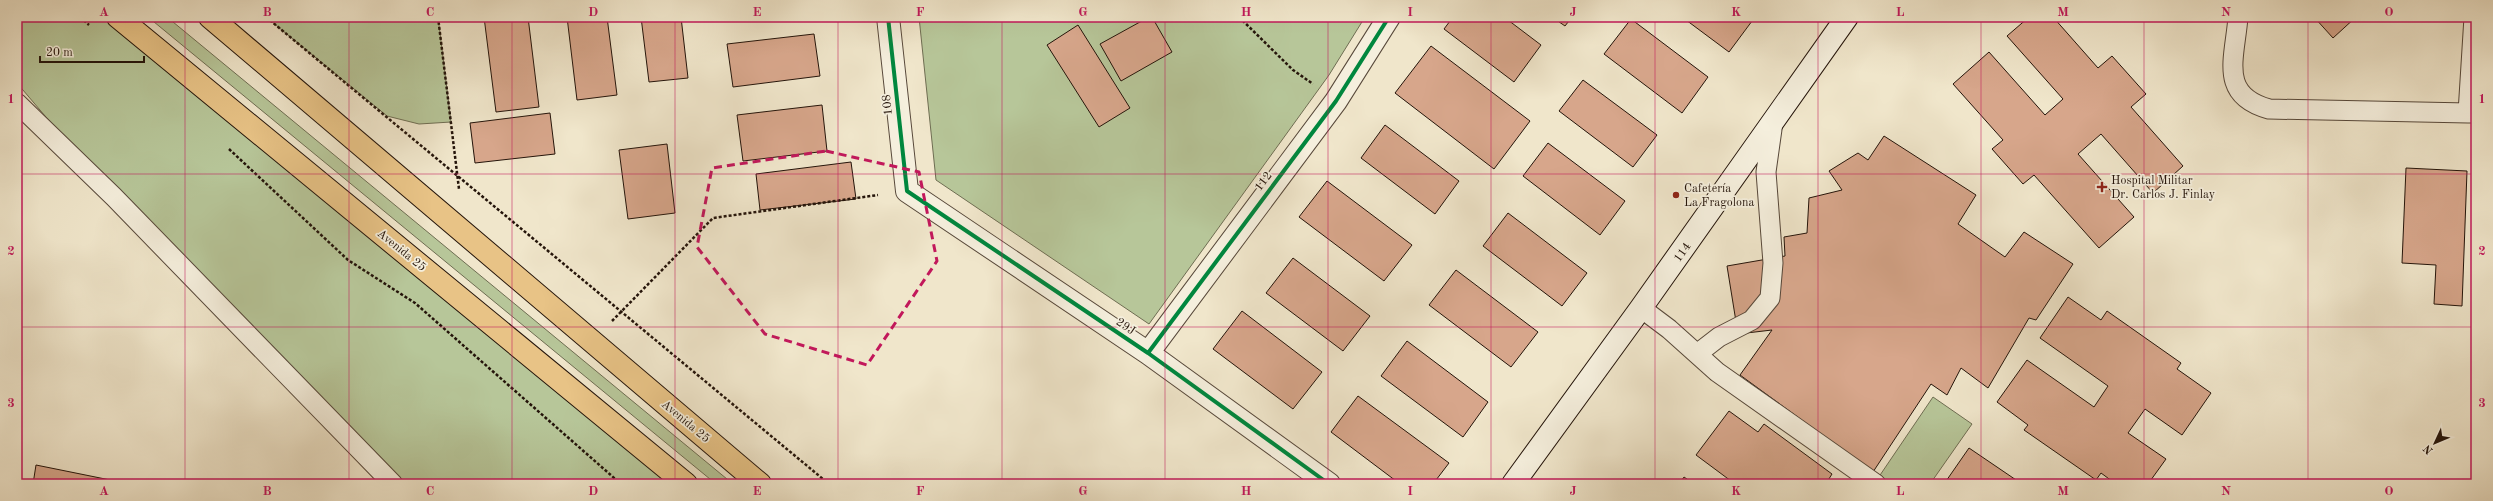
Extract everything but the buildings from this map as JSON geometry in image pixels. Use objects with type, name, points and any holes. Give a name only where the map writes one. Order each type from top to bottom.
[{"type":"main road","name":"Avenida 25","points":[[118,17],[686,484]]},
{"type":"main road","name":"Avenida 25","points":[[210,17],[760,484]]},
{"type":"street","name":"108","points":[[888,17],[907,191]]},
{"type":"street","name":"112","points":[[1148,353],[1336,101],[1389,17]]},
{"type":"street","name":"114","points":[[1513,484],[1641,308],[1847,17]]},
{"type":"street","name":"29J","points":[[907,191],[1148,353],[1329,484]]},
{"type":"lane","points":[[2238,17],[2233,77],[2236,89],[2254,105],[2270,109],[2472,113],[2474,17]]},
{"type":"lane","points":[[17,103],[114,197],[393,484]]},
{"type":"lane","points":[[1697,354],[1720,337],[1752,320],[1770,298],[1772,263],[1766,172],[1773,122]]},
{"type":"lane","points":[[1641,308],[1717,372],[1876,484]]},
{"type":"path","points":[[80,17],[92,27]]},
{"type":"path","points":[[266,17],[829,484]]},
{"type":"path","points":[[438,17],[464,233]]},
{"type":"path","points":[[1238,17],[1293,70],[1336,101]]},
{"type":"path","points":[[224,144],[348,260],[415,303],[621,484]]},
{"type":"path","points":[[593,342],[713,218],[907,191]]},
{"type":"highlighted area","points":[[826,151],[919,172],[937,261],[867,365],[765,334],[697,247],[712,168]]},
{"type":"green space","points":[[17,17],[118,17],[686,484],[393,484],[114,197],[17,83]]},
{"type":"green space","points":[[148,17],[167,17],[733,484],[716,484]]},
{"type":"green space","points":[[266,17],[438,17],[451,122],[419,124],[387,116]]},
{"type":"green space","points":[[919,17],[1365,17],[1329,75],[1149,324],[936,180]]},
{"type":"green space","points":[[1933,397],[1972,424],[1930,484],[1874,484]]},
{"type":"cycle path","points":[[888,17],[907,191],[1148,353],[1329,484]]},
{"type":"cycle path","points":[[1148,353],[1336,101],[1389,17]]},
{"type":"place","name":"Hospital Militar Dr. Carlos J. Finlay","points":[[2102,187]]},
{"type":"place","name":"Cafetería La Fragolona","points":[[1676,195]]}]
